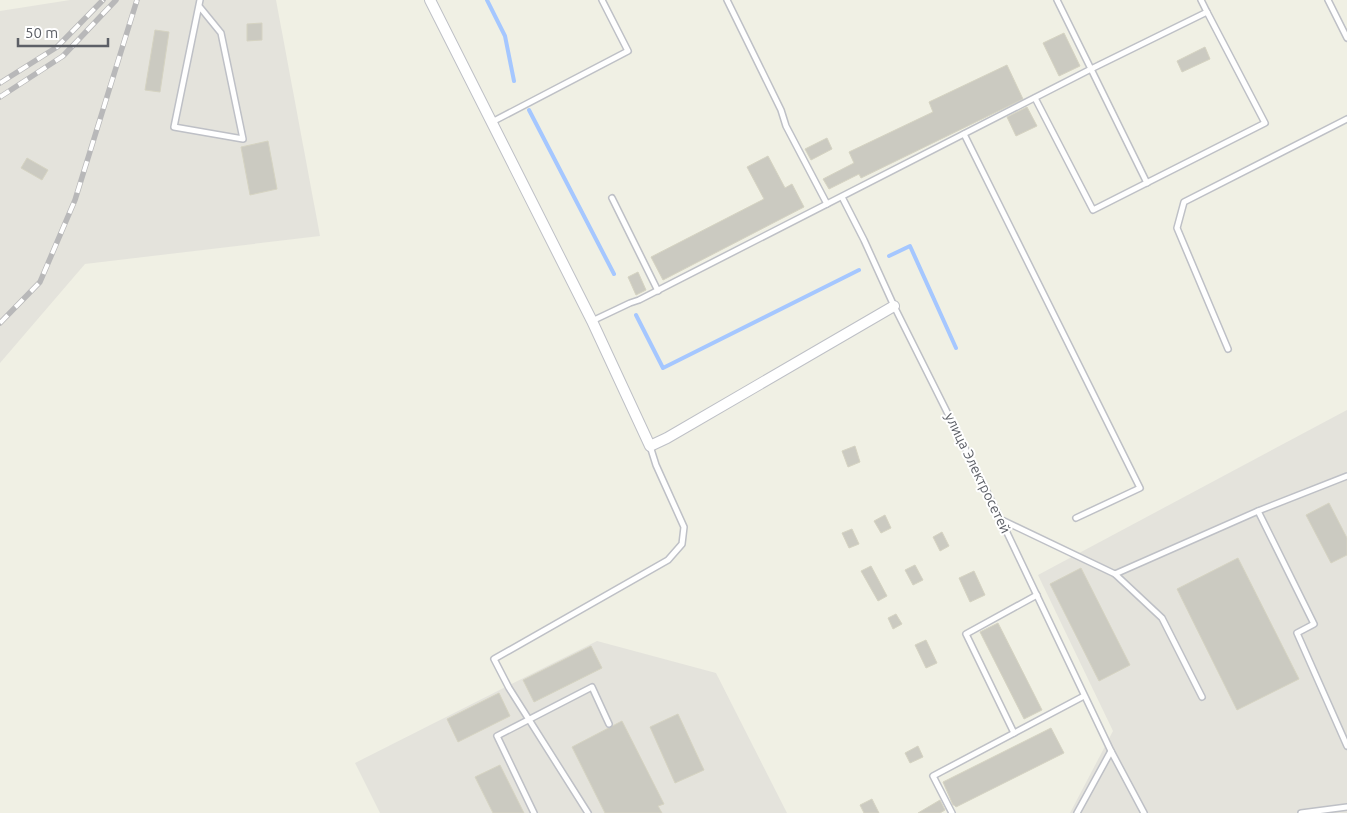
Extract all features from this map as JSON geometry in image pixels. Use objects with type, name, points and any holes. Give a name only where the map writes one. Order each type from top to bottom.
[{"type":"street","points":[[430,0],[592,322],[650,446],[667,438],[894,306]]},
{"type":"lane","points":[[492,122],[628,51],[602,0]]},
{"type":"lane","points":[[727,0],[781,110],[786,126],[827,204]]},
{"type":"lane","points":[[1057,0],[1147,183]]},
{"type":"lane","points":[[1035,98],[1092,210],[1265,123],[1201,0]]},
{"type":"lane","points":[[1328,0],[1347,38]]},
{"type":"lane","points":[[200,3],[221,33],[243,138],[174,128],[200,3]]},
{"type":"lane","points":[[592,322],[658,291],[1091,69],[1207,12]]},
{"type":"lane","points":[[1228,349],[1177,228],[1184,202],[1347,120]]},
{"type":"lane","points":[[964,134],[1140,488],[1076,518]]},
{"type":"lane","name":"улица Электросетей","points":[[842,197],[1001,520],[1084,696],[1144,813]]},
{"type":"lane","points":[[612,198],[658,291]]},
{"type":"lane","points":[[588,813],[509,688],[494,659],[668,560],[682,544],[684,527],[656,465],[650,446]]},
{"type":"lane","points":[[1116,574],[1258,511],[1347,476]]},
{"type":"lane","points":[[1258,511],[1314,624],[1297,634],[1347,746]]},
{"type":"lane","points":[[1001,520],[1116,574],[1162,618],[1202,697]]},
{"type":"lane","points":[[1014,733],[966,634],[1037,595]]},
{"type":"lane","points":[[534,813],[497,736],[592,687],[609,724]]},
{"type":"lane","points":[[952,813],[933,776],[1084,696]]},
{"type":"lane","points":[[1077,813],[1111,751]]},
{"type":"lane","points":[[1301,813],[1347,807]]},
{"type":"shaded area","points":[[70,0],[276,0],[320,236],[85,264],[0,363],[0,11]]},
{"type":"shaded area","points":[[1347,410],[1347,813],[1070,813],[1113,731],[1038,575]]},
{"type":"shaded area","points":[[597,641],[716,673],[787,813],[380,813],[355,763]]},
{"type":"building","points":[[262,23],[262,40],[247,41],[247,24]]},
{"type":"building","points":[[155,30],[169,32],[160,92],[145,90]]},
{"type":"building","points":[[1064,33],[1080,66],[1059,76],[1043,43]]},
{"type":"building","points":[[1205,47],[1210,59],[1182,72],[1177,61]]},
{"type":"building","points":[[1007,65],[1023,99],[861,178],[859,174],[829,189],[823,179],[854,163],[849,152],[933,112],[929,102]]},
{"type":"building","points":[[1027,107],[1037,126],[1016,136],[1007,117]]},
{"type":"building","points":[[827,138],[832,149],[811,160],[805,149]]},
{"type":"building","points":[[268,141],[277,189],[250,195],[241,147]]},
{"type":"building","points":[[768,156],[785,188],[792,184],[804,207],[663,280],[651,257],[764,199],[747,167]]},
{"type":"building","points":[[27,158],[48,170],[42,180],[21,168]]},
{"type":"building","points":[[638,272],[646,290],[636,295],[628,277]]},
{"type":"building","points":[[855,446],[860,462],[848,467],[842,451]]},
{"type":"building","points":[[1329,503],[1347,538],[1347,555],[1331,563],[1306,515]]},
{"type":"building","points":[[885,515],[891,528],[881,533],[874,521]]},
{"type":"building","points":[[852,529],[859,544],[849,548],[842,533]]},
{"type":"building","points":[[942,532],[949,546],[940,551],[933,537]]},
{"type":"building","points":[[1238,558],[1299,679],[1237,710],[1177,589]]},
{"type":"building","points":[[915,565],[923,580],[913,585],[905,570]]},
{"type":"building","points":[[871,566],[887,596],[878,601],[861,571]]},
{"type":"building","points":[[1081,568],[1130,665],[1099,681],[1050,584]]},
{"type":"building","points":[[974,571],[985,595],[970,602],[959,578]]},
{"type":"building","points":[[896,614],[902,624],[893,629],[888,618]]},
{"type":"building","points":[[998,623],[1042,710],[1024,719],[980,632]]},
{"type":"building","points":[[926,640],[937,663],[926,668],[915,645]]},
{"type":"building","points":[[591,646],[602,668],[534,702],[523,680]]},
{"type":"building","points":[[499,693],[510,716],[458,742],[447,719]]},
{"type":"building","points":[[678,714],[704,770],[675,783],[650,727]]},
{"type":"building","points":[[622,721],[664,804],[658,806],[662,813],[605,813],[572,747]]},
{"type":"building","points":[[1051,728],[1064,753],[956,807],[953,805],[943,782]]},
{"type":"building","points":[[918,746],[923,757],[910,763],[905,753]]},
{"type":"building","points":[[500,765],[524,813],[493,813],[475,777]]},
{"type":"building","points":[[872,799],[879,813],[864,813],[860,805]]},
{"type":"building","points":[[940,800],[945,810],[940,813],[918,813]]},
{"type":"waterway","points":[[487,0],[505,36],[514,81]]},
{"type":"waterway","points":[[529,110],[614,274]]},
{"type":"waterway","points":[[889,256],[910,246],[956,348]]},
{"type":"waterway","points":[[636,315],[663,368],[859,270]]},
{"type":"railway","points":[[0,83],[57,47],[103,0]]},
{"type":"railway","points":[[0,97],[63,56],[116,0]]},
{"type":"railway","points":[[0,323],[40,282],[75,200],[137,0]]}]
